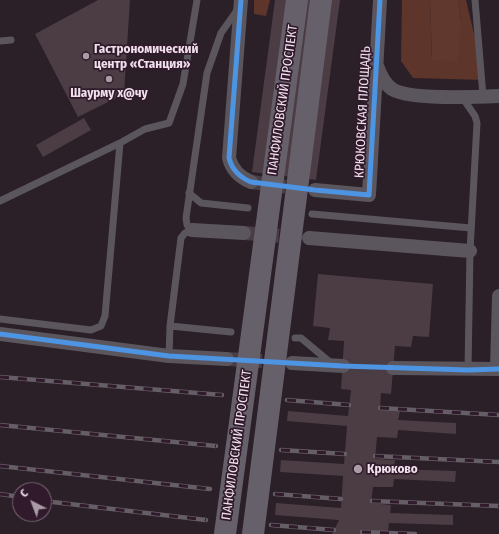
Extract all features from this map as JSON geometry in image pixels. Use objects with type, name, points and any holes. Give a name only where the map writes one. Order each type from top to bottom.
[{"type":"main road","name":"ПАНФИЛОВСКИЙ ПРОСПЕКТ","points":[[225,534],[297,0]]},
{"type":"main road","name":"ПАНФИЛОВСКИЙ ПРОСПЕКТ","points":[[253,534],[321,0]]},
{"type":"street","name":"КРЮКОВСКАЯ ПЛОЩАДЬ","points":[[315,190],[369,195],[380,0]]},
{"type":"street","points":[[240,3],[229,158],[231,166],[237,174],[251,182]]},
{"type":"street","name":"КРЮКОВСКАЯ ПЛОЩАДЬ","points":[[376,64],[382,78],[391,89],[401,94],[462,97],[499,96]]},
{"type":"street","points":[[192,230],[244,233]]},
{"type":"street","points":[[308,238],[470,251]]},
{"type":"street","points":[[393,368],[468,370],[498,369],[499,296]]},
{"type":"street","points":[[0,334],[169,356],[227,359]]},
{"type":"street","points":[[292,363],[339,366]]},
{"type":"lane","points":[[0,201],[146,129],[169,123],[183,84],[197,0]]},
{"type":"lane","points":[[475,0],[482,96]]},
{"type":"lane","points":[[169,356],[170,326],[181,238],[192,230],[187,225],[186,218],[207,73],[221,33],[240,3]]},
{"type":"lane","points":[[0,41],[11,40]]},
{"type":"lane","points":[[462,97],[475,116],[477,123],[470,251],[468,370]]},
{"type":"lane","points":[[0,319],[91,330],[101,326],[105,316],[120,143]]},
{"type":"lane","points":[[190,193],[201,203],[248,208]]},
{"type":"lane","points":[[312,214],[471,228]]},
{"type":"lane","points":[[170,326],[231,332]]},
{"type":"lane","points":[[295,338],[301,338],[339,366]]},
{"type":"shaded area","points":[[254,0],[270,0],[266,16],[254,14]]},
{"type":"shaded area","points":[[402,0],[430,0],[432,60],[461,21],[458,0],[466,0],[485,80],[413,78],[401,61]]},
{"type":"shaded area","points":[[430,0],[458,0],[461,21],[458,62],[432,60]]},
{"type":"building","name":"Гастрономический центр «Станция»","points":[[98,0],[130,0],[124,94],[78,117],[35,34]]},
{"type":"building","points":[[275,0],[340,0],[316,180],[252,172]]},
{"type":"building","points":[[84,118],[91,130],[43,157],[36,145]]},
{"type":"building","points":[[318,274],[433,284],[429,337],[413,336],[411,347],[395,346],[391,394],[381,393],[380,409],[400,411],[398,420],[456,423],[456,434],[398,430],[397,438],[377,437],[375,459],[395,460],[394,469],[456,471],[455,482],[394,479],[393,487],[373,487],[371,503],[391,505],[390,513],[453,515],[453,525],[389,523],[388,532],[363,530],[361,534],[332,534],[339,520],[275,515],[276,503],[341,508],[343,476],[280,472],[281,460],[344,464],[347,426],[287,421],[288,411],[348,416],[351,390],[341,389],[344,341],[328,340],[330,328],[313,326]]},
{"type":"tunnel","points":[[251,182],[304,189]]},
{"type":"tunnel","points":[[244,233],[309,238]]},
{"type":"tunnel","points":[[227,359],[282,362]]},
{"type":"tunnel","points":[[343,366],[393,368]]},
{"type":"railway","points":[[0,377],[222,395]]},
{"type":"railway","points":[[287,400],[349,405]]},
{"type":"railway","points":[[380,408],[499,415]]},
{"type":"railway","points":[[0,425],[216,446]]},
{"type":"railway","points":[[281,450],[345,454]]},
{"type":"railway","points":[[375,456],[499,462]]},
{"type":"railway","points":[[0,466],[210,489]]},
{"type":"railway","points":[[0,494],[12,496]]},
{"type":"railway","points":[[275,494],[341,499]]},
{"type":"railway","points":[[372,501],[499,506]]},
{"type":"railway","points":[[52,502],[206,520]]},
{"type":"railway","points":[[271,525],[334,530]]},
{"type":"railway","points":[[362,532],[415,534]]},
{"type":"cycle path","points":[[241,0],[229,158],[234,170],[243,178],[251,182],[369,195],[380,0]]},
{"type":"cycle path","points":[[0,334],[169,356],[343,366],[468,370],[499,369]]},
{"type":"place","name":"Гастрономический центр «Станция»","points":[[86,56]]},
{"type":"place","name":"Шаурму х@чу","points":[[109,79]]},
{"type":"place","name":"Крюково","points":[[358,469]]}]
